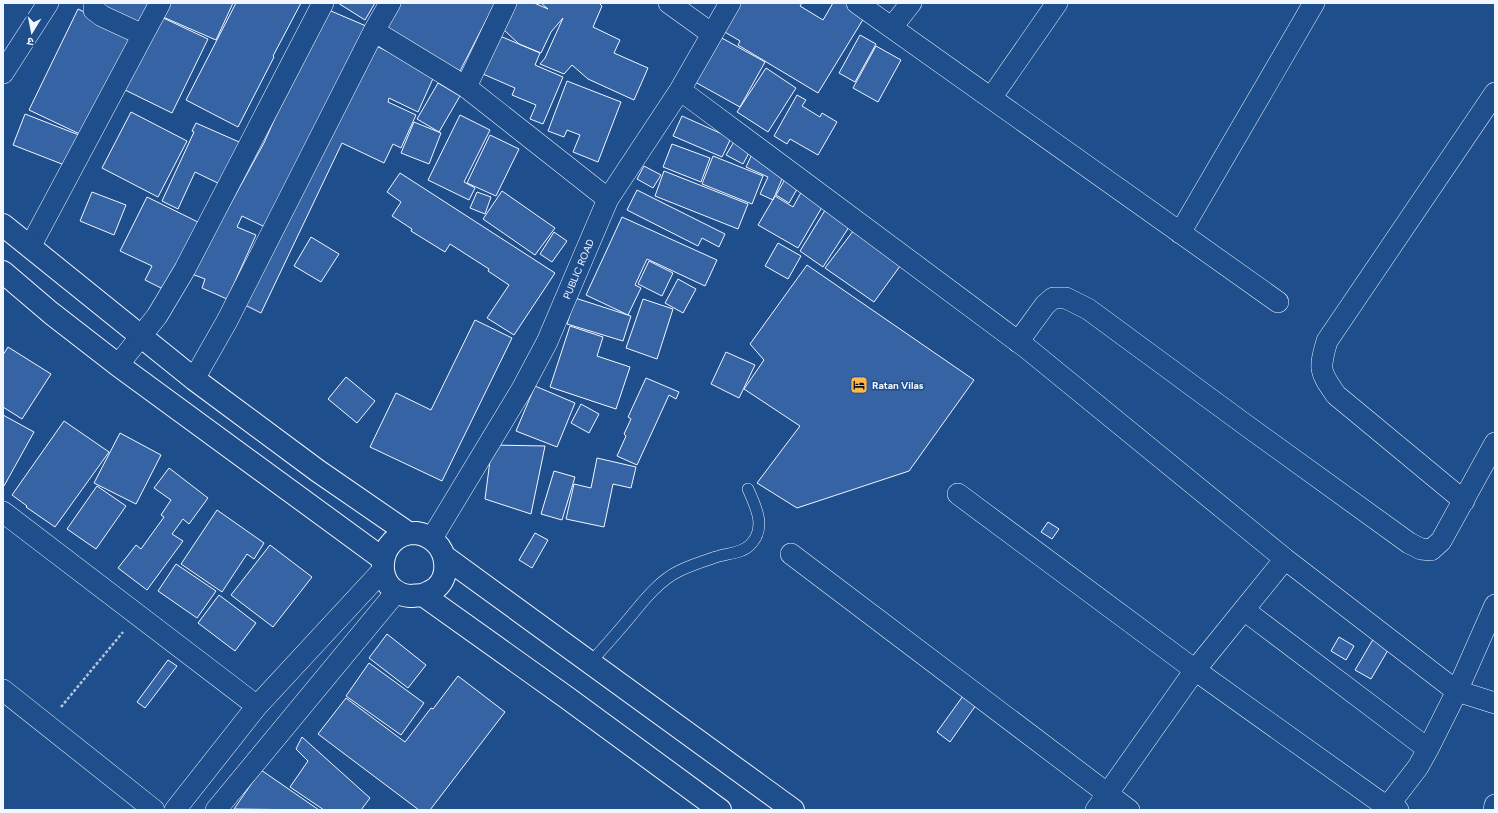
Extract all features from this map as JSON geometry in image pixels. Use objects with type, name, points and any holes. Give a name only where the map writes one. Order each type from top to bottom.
[{"type":"street","points":[[3,73],[48,3]]},
{"type":"street","points":[[94,3],[94,10],[102,16],[143,35]]},
{"type":"street","points":[[30,247],[160,3]]},
{"type":"street","points":[[118,365],[157,316],[185,269],[323,3]]},
{"type":"street","points":[[194,379],[227,321],[374,31],[390,3]]},
{"type":"street","points":[[466,87],[506,3]]},
{"type":"street","points":[[669,3],[712,34]]},
{"type":"street","name":"PUBLIC ROAD","points":[[432,538],[529,376],[547,342],[608,199],[680,90],[730,3]]},
{"type":"street","points":[[857,3],[1278,302]]},
{"type":"street","points":[[892,27],[911,3]]},
{"type":"street","points":[[991,98],[1057,3]]},
{"type":"street","points":[[1180,233],[1314,3]]},
{"type":"street","points":[[374,31],[466,87],[608,199]]},
{"type":"street","points":[[680,90],[1018,342],[1285,559],[1457,691],[1495,703]]},
{"type":"street","points":[[1464,500],[1336,395],[1326,381],[1321,368],[1327,341],[1495,93]]},
{"type":"street","points":[[3,226],[194,379],[318,471],[408,533]]},
{"type":"street","points":[[3,272],[50,313],[383,564]]},
{"type":"street","points":[[1018,342],[1045,305],[1053,298],[1066,298],[1088,308],[1243,424],[1397,534],[1421,549],[1431,550],[1441,541],[1495,443]]},
{"type":"street","points":[[958,494],[1195,670],[1390,809],[1428,749],[1457,691],[1495,605]]},
{"type":"street","points":[[3,512],[257,706]]},
{"type":"street","points":[[408,533],[420,534],[432,538],[440,546],[445,557],[445,573],[437,587],[423,595],[409,596],[397,591],[390,586],[385,579],[383,564],[387,547],[396,538],[408,533]]},
{"type":"street","points":[[791,554],[1102,802],[1129,810]]},
{"type":"street","points":[[445,557],[793,810]]},
{"type":"street","points":[[1102,802],[1195,670],[1285,559]]},
{"type":"street","points":[[175,810],[257,706],[383,564]]},
{"type":"street","points":[[216,810],[397,591]]},
{"type":"street","points":[[423,595],[566,697],[720,810]]},
{"type":"street","points":[[1244,610],[1428,749]]},
{"type":"street","points":[[3,690],[154,810]]},
{"type":"street","points":[[1494,810],[1495,804]]},
{"type":"lane","points":[[591,662],[644,600],[662,583],[678,571],[717,556],[741,551],[750,545],[760,526],[758,514],[748,489]]},
{"type":"path","points":[[46,725],[137,615]]},
{"type":"building","points":[[98,3],[155,3],[142,29]]},
{"type":"building","points":[[169,3],[233,3],[216,40],[163,17]]},
{"type":"building","points":[[236,3],[301,3],[238,127],[186,100]]},
{"type":"building","points":[[338,3],[375,3],[365,20]]},
{"type":"building","points":[[398,3],[495,3],[460,71],[384,32]]},
{"type":"building","points":[[515,3],[534,3],[548,9],[541,3],[599,3],[602,6],[593,27],[620,40],[614,53],[648,68],[634,100],[588,79],[572,65],[564,74],[540,64],[545,58],[563,18],[551,32],[541,53],[519,44],[503,29]]},
{"type":"building","points":[[734,3],[802,3],[800,6],[823,20],[833,3],[851,3],[867,13],[818,93],[738,45],[740,41],[718,28]]},
{"type":"building","points":[[324,8],[366,26],[265,227],[242,216],[237,227],[256,235],[227,299],[202,288],[205,279],[192,274],[264,143]]},
{"type":"building","points":[[78,9],[132,35],[84,136],[29,110]]},
{"type":"building","points":[[157,15],[208,39],[172,113],[121,88]]},
{"type":"building","points":[[860,35],[876,44],[855,82],[839,73]]},
{"type":"building","points":[[500,36],[540,53],[535,65],[563,77],[543,124],[530,119],[536,105],[512,95],[515,88],[483,74]]},
{"type":"building","points":[[720,37],[765,62],[740,107],[695,82]]},
{"type":"building","points":[[372,44],[435,74],[418,112],[389,98],[388,102],[416,115],[401,148],[393,144],[384,163],[342,143],[261,313],[243,304]]},
{"type":"building","points":[[876,46],[901,60],[878,102],[853,88]]},
{"type":"building","points":[[766,68],[796,88],[768,132],[737,112]]},
{"type":"building","points":[[567,81],[621,102],[598,162],[573,152],[580,135],[567,130],[564,137],[548,131]]},
{"type":"building","points":[[438,83],[460,96],[439,132],[417,119]]},
{"type":"building","points":[[797,95],[806,100],[802,106],[820,117],[822,113],[837,122],[818,155],[790,139],[787,144],[774,136]]},
{"type":"building","points":[[131,112],[187,141],[158,197],[102,168]]},
{"type":"building","points":[[25,114],[79,135],[67,166],[13,145]]},
{"type":"building","points":[[460,115],[490,130],[464,182],[475,188],[469,200],[428,180]]},
{"type":"building","points":[[682,116],[731,138],[722,157],[673,136]]},
{"type":"building","points":[[414,122],[441,133],[429,164],[401,153]]},
{"type":"building","points":[[196,123],[246,145],[226,187],[195,172],[178,209],[162,201],[194,132],[192,131]]},
{"type":"building","points":[[490,135],[519,149],[496,196],[467,183]]},
{"type":"building","points":[[735,140],[751,149],[743,164],[726,155]]},
{"type":"building","points":[[672,144],[710,158],[701,182],[663,167]]},
{"type":"building","points":[[753,152],[785,172],[773,200],[760,194],[768,177],[746,167]]},
{"type":"building","points":[[713,156],[763,176],[752,204],[702,184]]},
{"type":"building","points":[[644,166],[661,175],[653,188],[637,179]]},
{"type":"building","points":[[664,171],[748,204],[738,229],[655,196]]},
{"type":"building","points":[[400,173],[555,273],[514,335],[487,318],[509,285],[488,271],[489,269],[450,244],[445,252],[411,231],[412,229],[392,216],[401,202],[387,192]]},
{"type":"building","points":[[788,174],[800,184],[789,203],[776,195]]},
{"type":"building","points":[[804,187],[825,202],[798,248],[758,225],[775,196],[793,207]]},
{"type":"building","points":[[637,190],[725,234],[719,247],[702,238],[698,246],[627,210]]},
{"type":"building","points":[[502,191],[555,228],[535,255],[483,219]]},
{"type":"building","points":[[92,192],[126,205],[114,235],[80,221]]},
{"type":"building","points":[[477,192],[491,197],[485,214],[470,208]]},
{"type":"building","points":[[147,197],[202,224],[169,292],[145,280],[152,266],[120,251]]},
{"type":"building","points":[[827,207],[851,224],[823,267],[800,251]]},
{"type":"building","points":[[622,217],[717,260],[705,286],[647,259],[635,285],[641,288],[628,315],[586,295]]},
{"type":"building","points":[[857,226],[903,262],[874,302],[825,268]]},
{"type":"building","points":[[554,232],[567,241],[552,262],[540,254]]},
{"type":"building","points":[[311,237],[339,254],[321,282],[294,266]]},
{"type":"building","points":[[778,243],[801,256],[788,279],[765,266]]},
{"type":"building","points":[[649,261],[673,273],[662,296],[638,284]]},
{"type":"building","name":"Ratan Vilas","points":[[807,265],[974,380],[909,471],[797,508],[757,483],[800,426],[744,389],[764,360],[750,344]]},
{"type":"building","points":[[678,279],[696,289],[683,313],[665,303]]},
{"type":"building","points":[[575,298],[631,316],[623,341],[567,324]]},
{"type":"building","points":[[643,299],[673,309],[657,359],[626,348]]},
{"type":"building","points":[[475,320],[512,338],[442,481],[370,447],[396,393],[431,410]]},
{"type":"building","points":[[570,326],[603,337],[597,356],[630,367],[616,409],[550,387]]},
{"type":"building","points":[[8,347],[51,374],[22,419],[3,407],[3,355]]},
{"type":"building","points":[[726,352],[755,365],[739,398],[711,384]]},
{"type":"building","points":[[346,377],[375,401],[357,423],[328,399]]},
{"type":"building","points":[[646,378],[679,392],[676,399],[669,395],[637,465],[617,456],[626,436],[624,434],[631,419],[628,417]]},
{"type":"building","points":[[535,386],[575,403],[557,447],[516,431]]},
{"type":"building","points":[[581,404],[599,414],[589,433],[571,423]]},
{"type":"building","points":[[3,415],[34,432],[4,486],[3,486]]},
{"type":"building","points":[[64,421],[109,452],[55,527],[26,507],[27,506],[12,495]]},
{"type":"building","points":[[120,433],[161,455],[136,504],[94,483]]},
{"type":"building","points":[[492,445],[545,446],[531,514],[485,499]]},
{"type":"building","points":[[597,458],[636,467],[631,488],[613,484],[604,527],[566,519],[574,484],[591,488]]},
{"type":"building","points":[[169,468],[208,498],[189,524],[183,519],[172,534],[183,541],[147,590],[118,568],[136,545],[141,549],[164,517],[161,515],[171,500],[154,488]]},
{"type":"building","points":[[554,471],[575,477],[562,520],[541,514]]},
{"type":"building","points":[[97,486],[126,506],[96,549],[67,529]]},
{"type":"building","points":[[217,510],[264,543],[254,559],[247,554],[222,592],[181,564]]},
{"type":"building","points":[[1048,522],[1059,529],[1052,539],[1041,532]]},
{"type":"building","points":[[535,533],[548,540],[532,568],[519,560]]},
{"type":"building","points":[[270,545],[312,577],[273,627],[231,595]]},
{"type":"building","points":[[176,564],[216,591],[197,618],[158,591]]},
{"type":"building","points":[[219,595],[256,623],[235,651],[198,623]]},
{"type":"building","points":[[387,634],[426,665],[408,688],[369,658]]},
{"type":"building","points":[[1375,636],[1391,645],[1371,679],[1355,670]]},
{"type":"building","points":[[1339,637],[1354,646],[1346,660],[1331,651]]},
{"type":"building","points":[[168,660],[177,666],[145,708],[137,702]]},
{"type":"building","points":[[369,663],[424,703],[401,735],[346,696]]},
{"type":"building","points":[[458,676],[505,712],[430,810],[419,810],[318,734],[346,698],[405,742]]},
{"type":"building","points":[[963,696],[976,705],[950,742],[937,732]]},
{"type":"building","points":[[302,737],[370,798],[361,810],[324,810],[290,787],[308,761],[296,749]]},
{"type":"building","points":[[261,770],[319,810],[234,809]]},
{"type":"place","name":"Ratan Vilas","points":[[859,385]]}]
